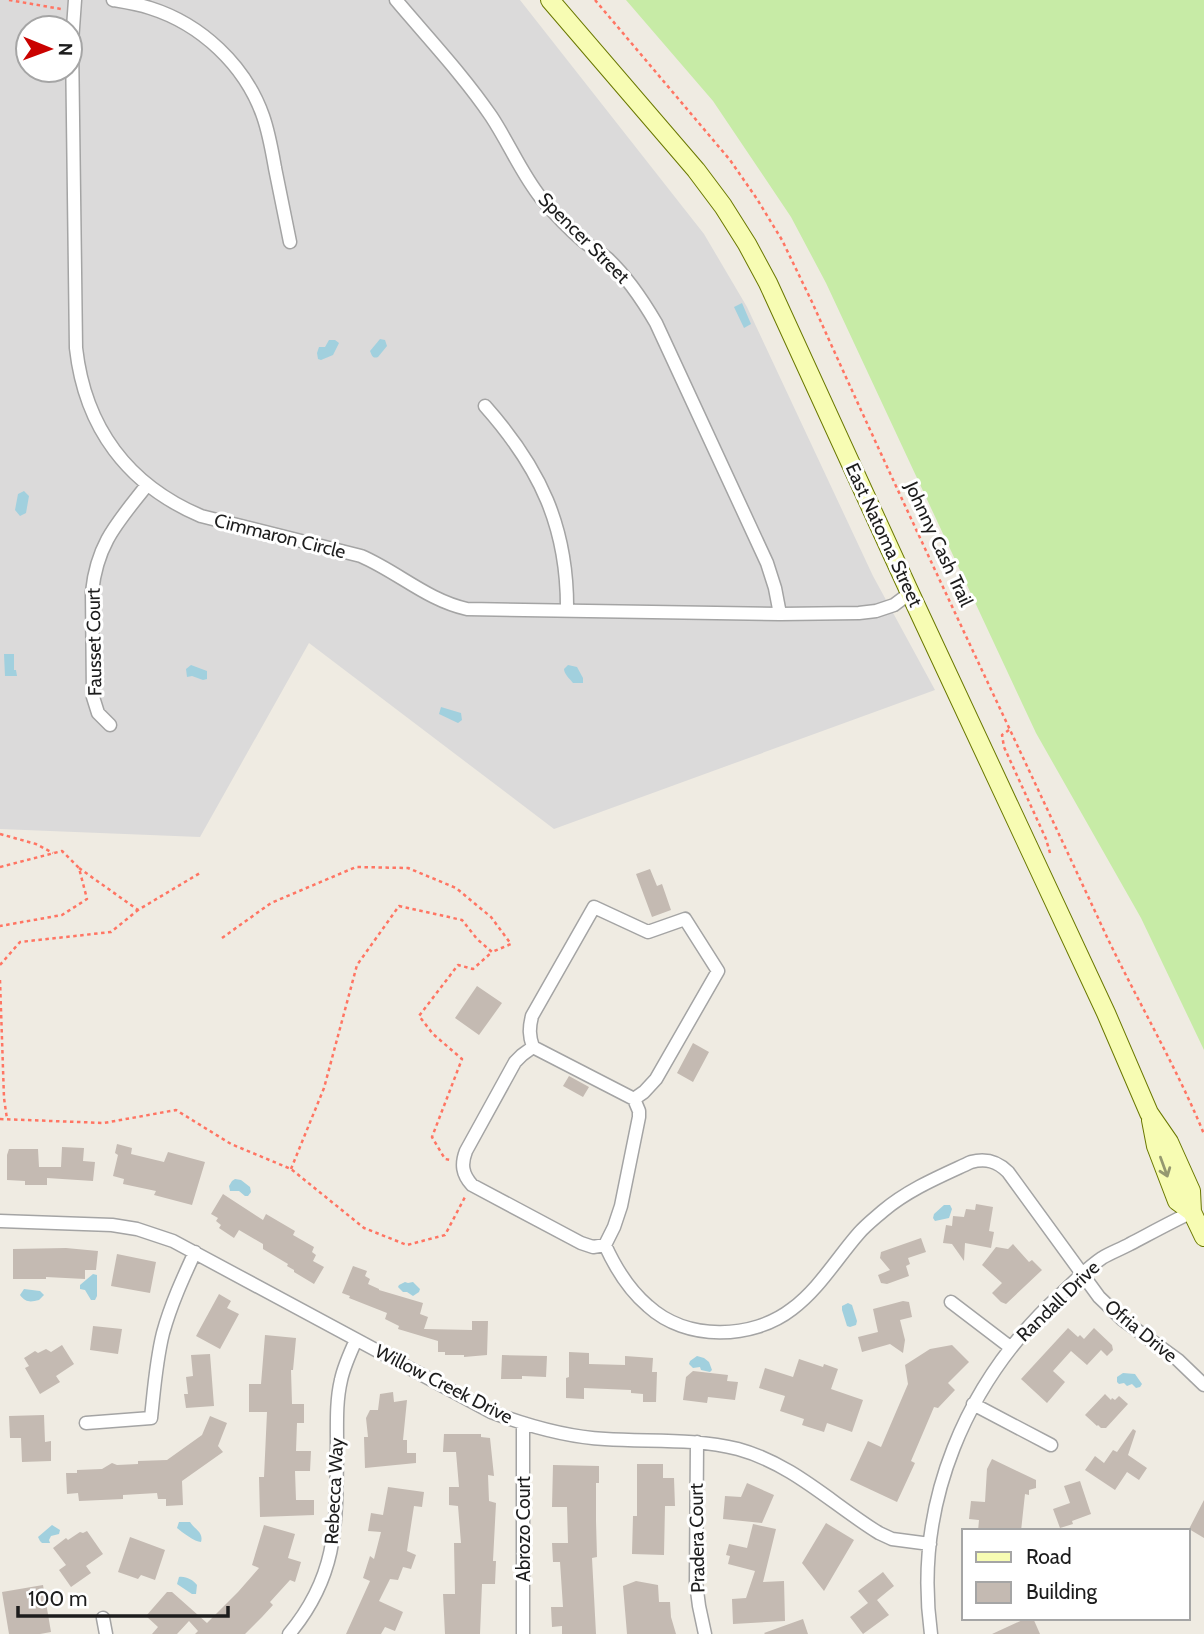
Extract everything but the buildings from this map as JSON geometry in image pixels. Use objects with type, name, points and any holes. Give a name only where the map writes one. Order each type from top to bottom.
[{"type":"main road","name":"East Natoma Street","points":[[550,0],[696,170],[723,206],[768,283],[1106,1013],[1149,1113],[1169,1142],[1191,1191],[1192,1212],[1204,1237]]},
{"type":"street","points":[[113,0],[150,8],[195,29],[214,44],[239,72],[262,115],[290,242]]},
{"type":"street","name":"Spencer Street","points":[[396,0],[493,118],[522,171],[559,219],[607,259],[641,296],[767,563],[780,614]]},
{"type":"street","name":"Cimmaron Circle","points":[[74,6],[72,43],[78,368],[97,425],[127,466],[147,485],[201,516],[361,556],[430,596],[456,606],[567,611],[859,613],[894,605],[910,593]]},
{"type":"street","points":[[485,406],[523,453],[550,506],[568,585],[567,611]]},
{"type":"street","name":"Fausset Court","points":[[110,725],[98,713],[93,696],[93,579],[100,553],[113,529],[147,485]]},
{"type":"street","points":[[533,1047],[515,1062],[466,1151],[462,1160],[463,1171],[472,1185],[582,1243],[593,1247],[605,1245],[621,1206],[639,1117],[635,1099],[533,1047],[529,1028],[532,1016],[594,906],[648,932],[685,919],[718,971],[656,1079],[635,1099]]},
{"type":"street","name":"Ofria Drive","points":[[605,1245],[635,1293],[661,1316],[675,1323],[705,1331],[743,1330],[769,1322],[793,1309],[810,1293],[860,1231],[902,1197],[971,1161],[989,1160],[1000,1164],[1008,1172],[1099,1297],[1123,1320],[1178,1360],[1204,1385]]},
{"type":"street","name":"Randall Drive","points":[[932,1634],[928,1576],[937,1503],[943,1477],[973,1404],[1010,1348],[1033,1321],[1082,1275],[1102,1259],[1192,1212]]},
{"type":"street","name":"Willow Creek Drive","points":[[0,1221],[112,1225],[137,1229],[173,1241],[491,1412],[523,1424],[581,1437],[696,1442],[738,1450],[782,1467],[879,1533],[892,1539],[930,1544]]},
{"type":"street","points":[[86,1423],[151,1418],[156,1368],[164,1332],[179,1285],[195,1252]]},
{"type":"street","points":[[951,1301],[1010,1348]]},
{"type":"street","name":"Rebecca Way","points":[[289,1634],[310,1605],[329,1559],[336,1519],[337,1404],[347,1360],[356,1340]]},
{"type":"street","points":[[973,1404],[1051,1445]]},
{"type":"street","name":"Abrozo Court","points":[[523,1424],[523,1634]]},
{"type":"street","name":"Pradera Court","points":[[696,1442],[696,1583],[705,1634]]},
{"type":"street","points":[[103,1618],[106,1634]]},
{"type":"path","points":[[9,0],[74,6]]},
{"type":"path","name":"Johnny Cash Trail","points":[[595,0],[730,160],[782,240],[1009,730],[1125,974],[1177,1073],[1204,1134]]},
{"type":"path","points":[[0,834],[36,844],[53,853]]},
{"type":"path","points":[[0,867],[62,851],[79,868],[138,910]]},
{"type":"path","points":[[222,938],[271,903],[356,867],[408,868],[456,888],[491,917],[511,944],[492,952],[473,969],[458,965],[419,1016],[433,1034],[462,1059],[432,1137],[445,1159],[462,1160]]},
{"type":"path","points":[[0,926],[62,915],[87,900],[79,868]]},
{"type":"path","points":[[0,965],[20,942],[111,932],[138,910],[200,873]]},
{"type":"path","points":[[291,1169],[324,1088],[358,965],[399,906],[462,920],[492,952]]},
{"type":"path","points":[[0,980],[7,1119]]},
{"type":"path","points":[[0,1119],[104,1124],[176,1111],[231,1144],[291,1169],[364,1228],[407,1245],[445,1235],[472,1185]]},
{"type":"shaded area","points":[[0,0],[520,0],[704,234],[747,307],[873,576],[935,690],[554,829],[309,643],[200,837],[0,829]]},
{"type":"green space","points":[[626,0],[1204,0],[1204,1050],[1141,918],[1036,733],[826,283],[791,217],[713,101]]},
{"type":"water","points":[[742,303],[751,324],[744,328],[734,307]]},
{"type":"water","points":[[380,339],[385,340],[387,346],[378,357],[374,357],[370,351]]},
{"type":"water","points":[[329,340],[339,343],[333,355],[318,359],[319,347],[325,347]]},
{"type":"water","points":[[24,491],[29,496],[26,513],[20,516],[15,510],[18,494]]},
{"type":"water","points":[[4,654],[14,654],[14,670],[17,676],[5,676]]},
{"type":"water","points":[[191,665],[207,671],[207,679],[187,677],[186,669]]},
{"type":"water","points":[[568,665],[577,667],[583,683],[573,683],[565,673],[564,669]]},
{"type":"water","points":[[441,707],[461,713],[462,720],[458,723],[439,714]]},
{"type":"water","points":[[235,1179],[250,1187],[248,1196],[239,1191],[230,1191],[229,1186]]},
{"type":"water","points":[[944,1205],[950,1205],[952,1209],[949,1218],[935,1221],[934,1214]]},
{"type":"water","points":[[93,1274],[97,1275],[97,1296],[95,1300],[91,1300],[85,1290],[80,1289],[80,1285]]},
{"type":"water","points":[[405,1282],[413,1282],[420,1289],[419,1292],[413,1296],[403,1292],[398,1287]]},
{"type":"water","points":[[24,1289],[40,1291],[44,1295],[39,1300],[27,1301],[20,1295]]},
{"type":"water","points":[[848,1303],[852,1305],[857,1321],[856,1325],[850,1327],[847,1326],[842,1310],[842,1306]]},
{"type":"water","points":[[697,1356],[709,1362],[712,1370],[710,1372],[701,1370],[700,1367],[693,1368],[689,1364]]},
{"type":"water","points":[[1123,1373],[1135,1374],[1142,1384],[1140,1387],[1119,1384],[1117,1377]]},
{"type":"water","points":[[179,1522],[190,1522],[200,1533],[201,1542],[177,1528]]},
{"type":"water","points":[[52,1525],[60,1530],[59,1534],[51,1536],[50,1543],[42,1543],[38,1537]]},
{"type":"water","points":[[179,1577],[187,1578],[197,1585],[196,1594],[177,1584]]}]
